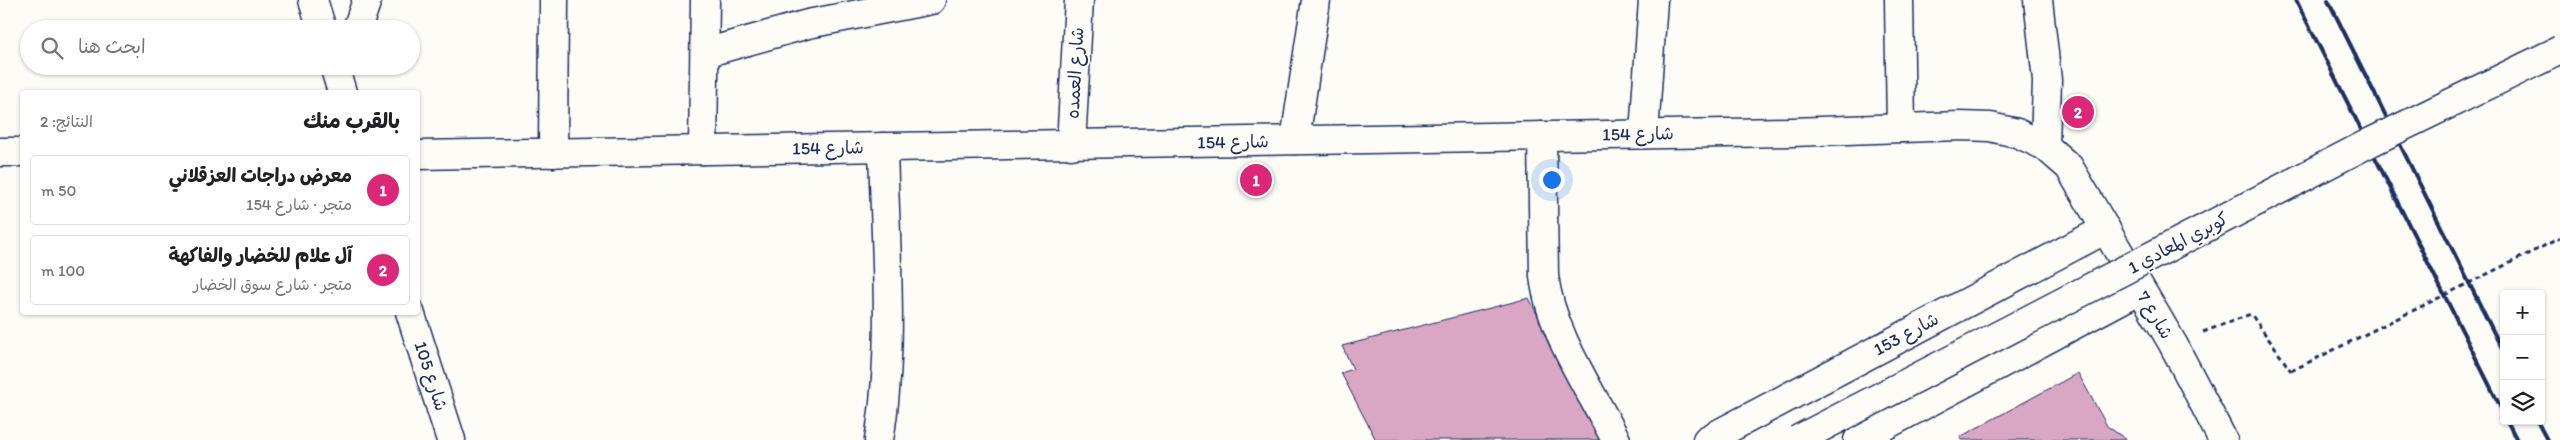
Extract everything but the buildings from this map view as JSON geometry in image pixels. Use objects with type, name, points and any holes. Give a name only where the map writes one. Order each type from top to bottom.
[{"type":"street","points":[[313,0],[319,20]]},
{"type":"street","points":[[360,20],[368,0]]},
{"type":"street","points":[[553,153],[554,0]]},
{"type":"street","points":[[703,150],[705,0]]},
{"type":"street","name":"شارع العمده","points":[[1071,145],[1078,0]]},
{"type":"street","points":[[1295,140],[1316,0]]},
{"type":"street","points":[[1644,134],[1653,0]]},
{"type":"street","points":[[1899,0],[1901,128]]},
{"type":"street","points":[[2038,0],[2047,80],[2045,146]]},
{"type":"street","points":[[704,53],[808,24],[918,1]]},
{"type":"street","name":"كوبري المعادي 1","points":[[1797,440],[2371,142],[2560,50]]},
{"type":"street","name":"شارع 154","points":[[420,155],[1071,145],[1990,127],[2016,133],[2045,146]]},
{"type":"street","points":[[1542,136],[1546,297],[1562,336],[1616,440]]},
{"type":"street","name":"شارع 7","points":[[2045,146],[2069,167],[2106,228],[2139,290],[2173,344],[2223,440]]},
{"type":"street","points":[[879,440],[886,374],[887,318],[883,147]]},
{"type":"street","points":[[0,152],[20,152]]},
{"type":"street","name":"شارع 153","points":[[1707,440],[2106,228]]},
{"type":"street","points":[[1858,440],[2139,290]]},
{"type":"street","name":"شارع 105","points":[[411,315],[451,440]]},
{"type":"path","points":[[2173,344],[2251,314],[2291,371],[2560,238]]},
{"type":"railway","points":[[2296,0],[2500,406]]},
{"type":"railway","points":[[2328,0],[2500,345]]},
{"type":"railway","points":[[2509,425],[2517,440]]},
{"type":"railway","points":[[2539,425],[2547,440]]},
{"type":"place","name":"آل علام للخضار والفاكهة","points":[[2078,112]]},
{"type":"place","name":"معرض دراجات العزقلاني","points":[[1256,180]]}]
